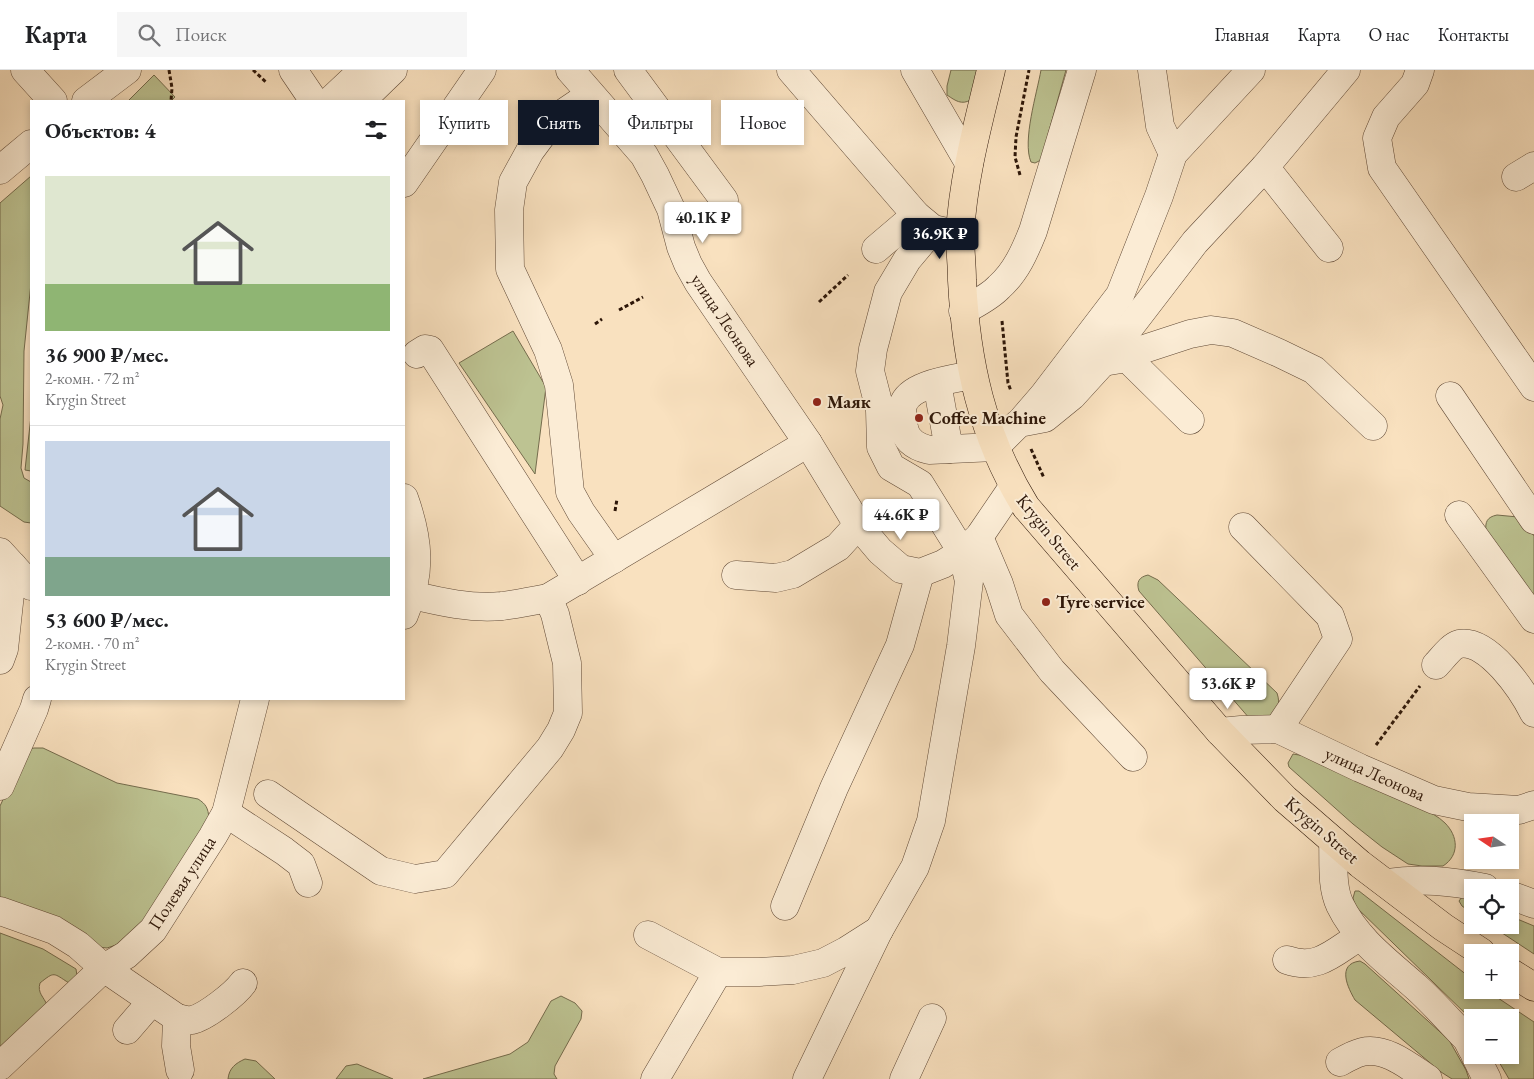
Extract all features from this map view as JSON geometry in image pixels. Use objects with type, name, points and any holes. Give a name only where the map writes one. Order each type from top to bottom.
[{"type":"main road","name":"Krygin Street","points":[[991,70],[969,163],[960,235],[964,311],[972,375],[981,410],[995,447],[1014,487],[1026,507],[1220,732],[1285,799],[1333,841],[1386,883],[1443,927],[1469,944]]},
{"type":"main road","points":[[1519,977],[1534,986]]},
{"type":"street","points":[[25,70],[52,100]]},
{"type":"street","points":[[293,70],[313,100]]},
{"type":"street","points":[[331,100],[363,70]]},
{"type":"street","points":[[363,100],[393,70]]},
{"type":"street","points":[[405,181],[482,70]]},
{"type":"street","name":"улица Леонова","points":[[570,70],[644,155],[671,209],[688,264],[808,443],[858,525],[880,551],[901,569],[920,573]]},
{"type":"street","points":[[628,70],[724,200]]},
{"type":"street","points":[[791,70],[925,222],[960,235]]},
{"type":"street","points":[[964,311],[999,288],[1014,270],[1023,254],[1033,231],[1082,70]]},
{"type":"street","points":[[1152,70],[1160,126],[1173,154]]},
{"type":"street","points":[[972,375],[914,390],[908,396],[902,411],[905,435],[918,447],[929,450],[995,447],[1043,396],[1120,295],[1156,205],[1173,154],[1251,70]]},
{"type":"street","points":[[1019,422],[1044,418],[1115,360],[1196,242],[1265,167],[1346,70]]},
{"type":"street","points":[[1420,70],[1415,84],[1406,97],[1386,117],[1377,138],[1382,168],[1534,387]]},
{"type":"street","points":[[87,100],[119,73]]},
{"type":"street","points":[[926,77],[969,163]]},
{"type":"street","points":[[590,95],[553,120],[530,151],[513,182],[509,210],[510,269],[548,350],[559,385],[570,492],[581,512],[614,559]]},
{"type":"street","points":[[0,170],[30,145]]},
{"type":"street","points":[[1265,167],[1329,248]]},
{"type":"street","points":[[876,249],[925,222]]},
{"type":"street","points":[[925,222],[907,260],[888,292],[873,349],[870,371],[880,410],[881,447],[891,467],[920,484],[971,545],[1000,584],[1010,615],[1052,671],[1133,757]]},
{"type":"street","points":[[1115,360],[1190,334],[1211,330],[1232,333],[1280,352],[1314,370],[1373,426]]},
{"type":"street","points":[[417,354],[425,349],[430,350],[578,581]]},
{"type":"street","points":[[1115,360],[1190,420]]},
{"type":"street","points":[[937,383],[949,449]]},
{"type":"street","points":[[1450,396],[1534,520]]},
{"type":"street","points":[[405,502],[416,543],[417,569],[408,605],[500,606],[548,598],[808,443]]},
{"type":"street","points":[[785,906],[834,788],[900,645],[920,573],[943,564],[971,545],[1014,487]]},
{"type":"street","points":[[1459,515],[1534,619]]},
{"type":"street","points":[[736,575],[776,578],[793,574],[838,547],[858,525]]},
{"type":"street","points":[[1244,527],[1330,616],[1338,639],[1278,729]]},
{"type":"street","points":[[807,1079],[879,930],[915,867],[931,821],[961,646],[969,581],[971,545]]},
{"type":"street","points":[[7,559],[30,585]]},
{"type":"street","points":[[0,660],[4,649],[7,559]]},
{"type":"street","points":[[268,794],[381,871],[415,879],[445,874],[550,748],[562,730],[568,713],[567,663],[555,614],[548,598]]},
{"type":"street","points":[[1436,665],[1457,645],[1476,646],[1498,663],[1525,694],[1534,713]]},
{"type":"street","points":[[0,786],[34,709],[36,700]]},
{"type":"street","name":"Полевая улица","points":[[0,1066],[104,968],[126,955],[154,930],[226,813],[255,700]]},
{"type":"street","name":"улица Леонова","points":[[1220,732],[1278,729],[1360,768],[1434,800],[1468,807],[1519,810],[1534,805]]},
{"type":"street","points":[[226,813],[301,864],[308,882]]},
{"type":"street","points":[[1333,841],[1336,892],[1340,905],[1360,936],[1372,949],[1418,989],[1464,1036]]},
{"type":"street","points":[[1386,883],[1429,880],[1464,884]]},
{"type":"street","points":[[1519,898],[1534,904]]},
{"type":"street","points":[[0,911],[54,930],[78,945],[104,968],[177,1018],[193,1020],[200,1017],[233,994],[244,983]]},
{"type":"street","points":[[648,935],[718,972],[793,970],[823,963],[879,930]]},
{"type":"street","points":[[1287,960],[1297,964],[1316,963],[1360,936]]},
{"type":"street","points":[[655,1079],[718,972]]},
{"type":"street","points":[[127,1030],[152,1001]]},
{"type":"street","points":[[177,1018],[176,1046],[180,1070]]},
{"type":"street","points":[[904,1079],[932,1018]]},
{"type":"street","points":[[1340,1062],[1364,1051],[1386,1054],[1403,1062],[1428,1079]]},
{"type":"street","points":[[1480,1064],[1487,1079]]},
{"type":"path","points":[[169,70],[172,88],[171,100]]},
{"type":"path","points":[[819,302],[848,275]]},
{"type":"path","points":[[619,310],[643,297]]},
{"type":"path","points":[[595,324],[602,319]]},
{"type":"path","points":[[1360,768],[1436,665]]},
{"type":"green space","points":[[951,70],[978,70],[971,100],[959,102],[947,95]]},
{"type":"green space","points":[[1041,70],[1066,70],[1041,160],[1035,163],[1031,162],[1028,142]]},
{"type":"green space","points":[[154,75],[175,97],[172,100],[129,100]]},
{"type":"green space","points":[[30,177],[30,293],[24,351],[21,468],[24,478],[30,481],[30,523],[24,522],[0,506],[0,419],[3,405],[0,396],[0,203]]},
{"type":"green space","points":[[513,331],[546,387],[535,474],[459,363]]},
{"type":"green space","points":[[30,425],[30,471],[25,470]]},
{"type":"green space","points":[[1497,515],[1518,517],[1523,520],[1534,536],[1534,604],[1486,531],[1487,520]]},
{"type":"green space","points":[[1148,575],[1158,580],[1277,693],[1277,710],[1271,720],[1250,719],[1139,591],[1139,580]]},
{"type":"green space","points":[[43,748],[117,783],[198,799],[207,809],[209,818],[147,919],[122,943],[107,948],[98,947],[0,909],[0,806],[25,753],[28,749]]},
{"type":"green space","points":[[1293,754],[1305,756],[1440,818],[1449,828],[1455,839],[1455,851],[1448,862],[1443,866],[1408,864],[1382,847],[1289,767],[1288,763]]},
{"type":"green space","points":[[1355,891],[1359,891],[1464,973],[1464,999],[1500,999],[1514,1009],[1464,1009],[1464,1012],[1355,906],[1353,898]]},
{"type":"green space","points":[[1462,897],[1464,898],[1464,907],[1462,906],[1459,901]]},
{"type":"green space","points":[[1519,920],[1534,926],[1534,954],[1504,934],[1519,934]]},
{"type":"green space","points":[[0,933],[43,949],[76,969],[77,976],[69,983],[57,975],[52,975],[40,983],[40,992],[47,1005],[0,1054]]},
{"type":"green space","points":[[1360,961],[1449,1040],[1469,1079],[1452,1079],[1441,1072],[1355,1000],[1347,983],[1346,971],[1353,963]]},
{"type":"green space","points":[[561,996],[575,1003],[582,1011],[581,1019],[555,1066],[554,1074],[557,1079],[423,1079],[510,1054],[528,1042],[551,1001]]},
{"type":"green space","points":[[1519,1012],[1534,1022],[1534,1079],[1509,1079],[1500,1064],[1519,1064]]},
{"type":"green space","points":[[245,1059],[256,1061],[275,1079],[228,1079],[234,1066]]},
{"type":"green space","points":[[357,1064],[393,1079],[336,1079],[346,1066]]},
{"type":"place","name":"Маяк","points":[[817,402]]},
{"type":"place","name":"Coffee Machine","points":[[919,418]]},
{"type":"place","name":"Tyre service","points":[[1046,602]]}]
